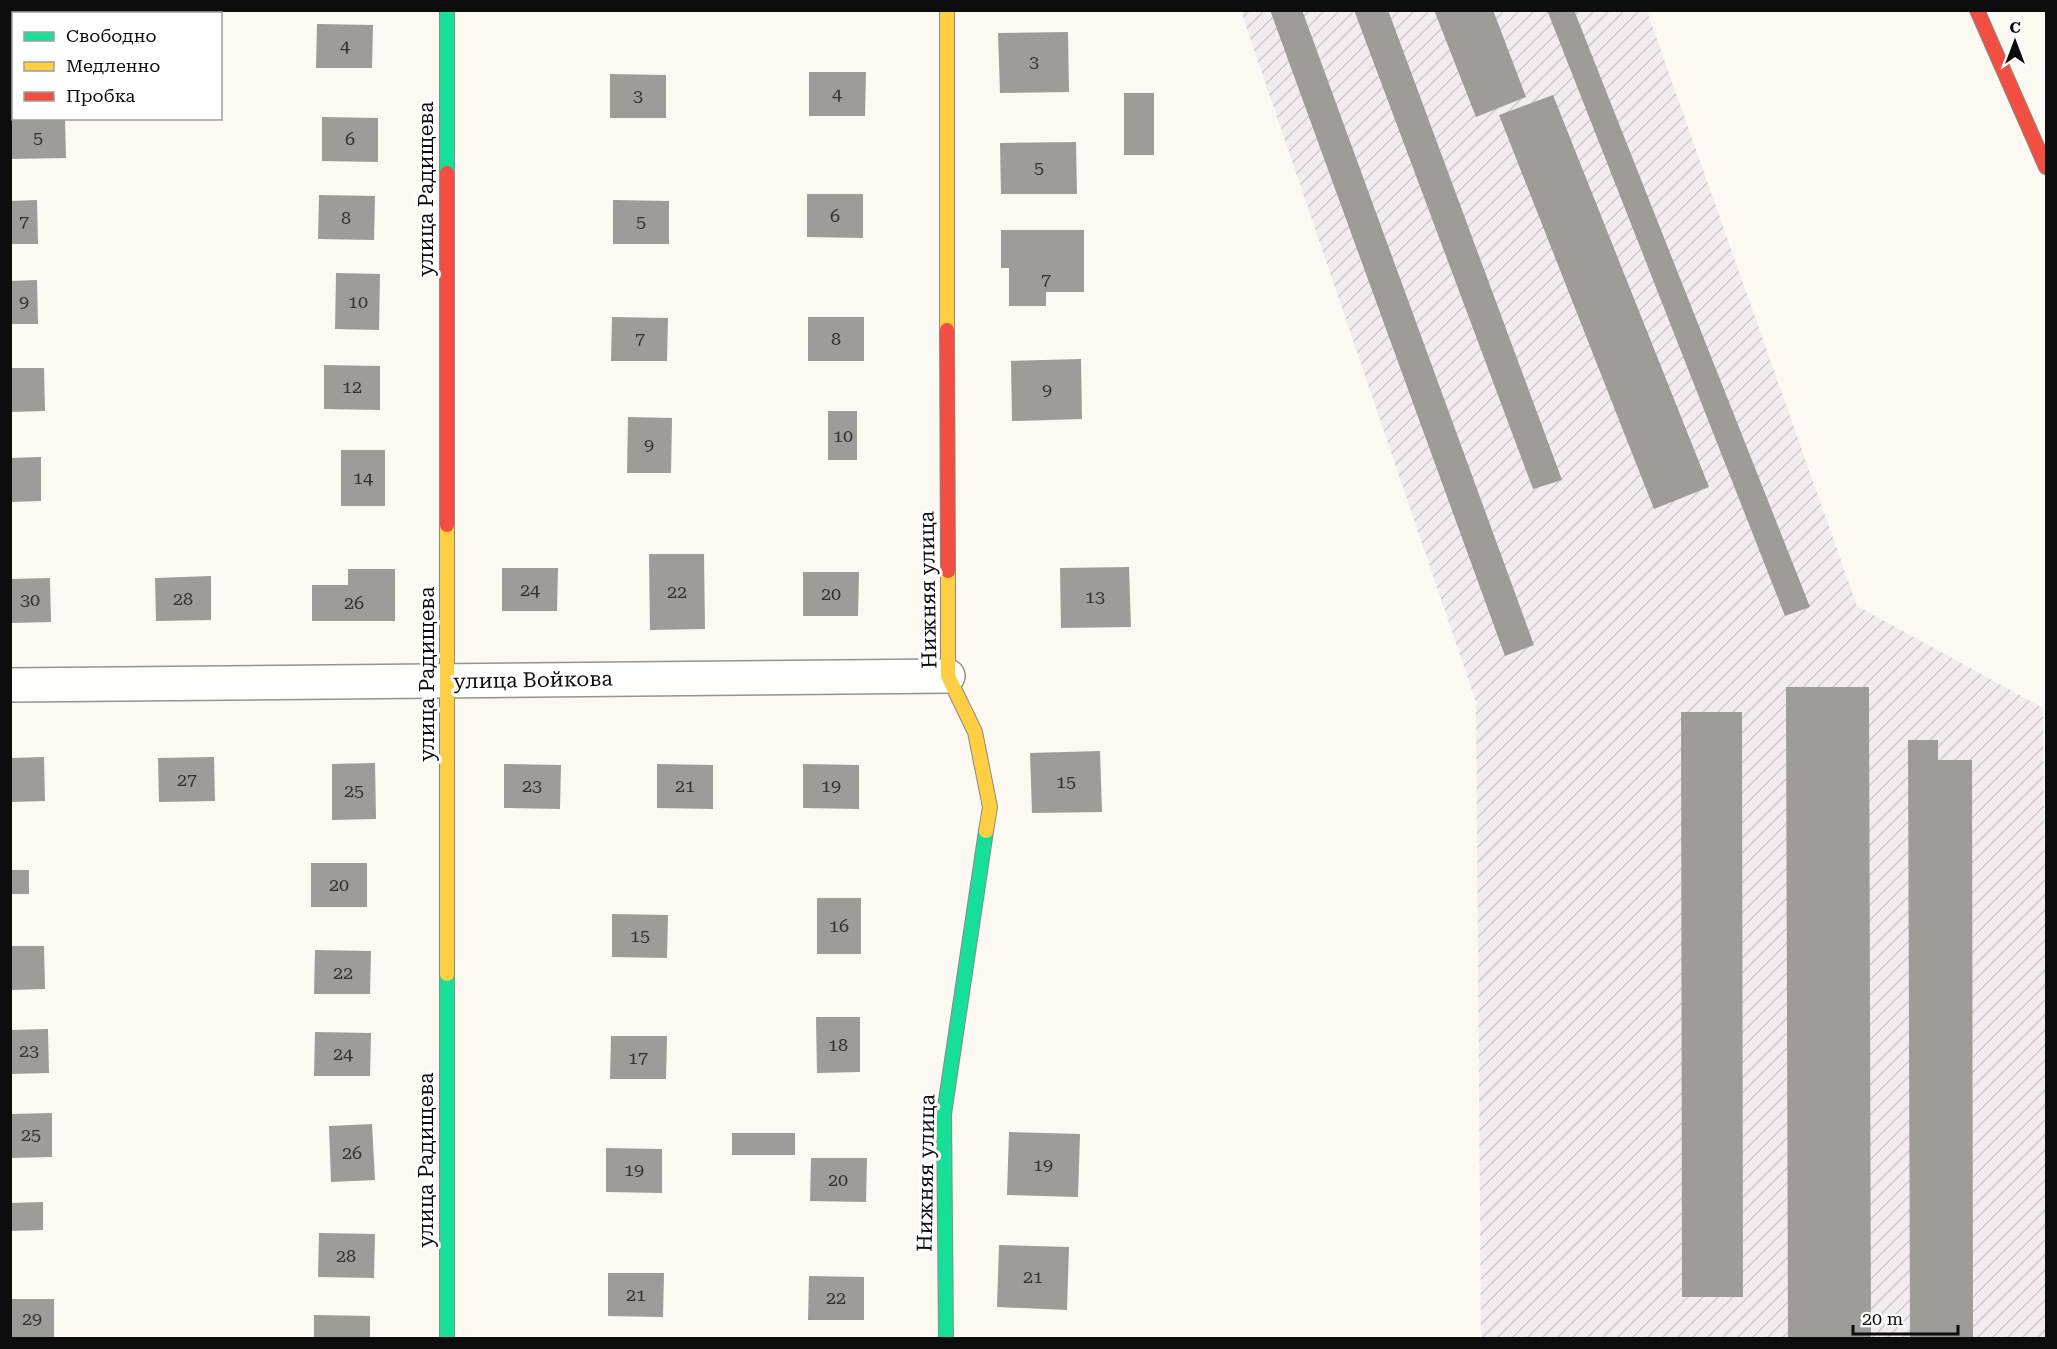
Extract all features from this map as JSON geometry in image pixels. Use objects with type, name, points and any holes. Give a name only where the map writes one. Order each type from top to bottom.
[{"type":"street","name":"улица Радищева","points":[[447,10],[447,1338]]},
{"type":"street","name":"Нижняя улица","points":[[946,1338],[944,1114],[990,807],[975,732],[948,676],[947,10]]},
{"type":"street","points":[[1977,10],[2046,167]]},
{"type":"street","name":"улица Войкова","points":[[10,685],[948,676]]},
{"type":"shaded area","points":[[1241,11],[1647,11],[1857,606],[2043,708],[2046,1338],[1481,1338],[1476,702]]},
{"type":"building","points":[[1270,10],[1302,10],[1534,645],[1505,656]]},
{"type":"building","points":[[1354,10],[1388,10],[1562,480],[1533,489]]},
{"type":"building","points":[[1434,10],[1493,10],[1526,97],[1476,117]]},
{"type":"building","points":[[1547,10],[1574,10],[1810,607],[1785,616]]},
{"type":"building","points":[[317,24],[373,25],[372,68],[316,68]]},
{"type":"building","points":[[1068,32],[1069,92],[1000,93],[998,33]]},
{"type":"building","points":[[10,33],[12,33],[12,76],[10,76]]},
{"type":"building","points":[[809,72],[866,72],[865,116],[809,116]]},
{"type":"building","points":[[610,74],[666,75],[666,118],[610,118]]},
{"type":"building","points":[[1124,93],[1154,93],[1154,155],[1124,155]]},
{"type":"building","points":[[1553,95],[1709,487],[1654,509],[1499,115]]},
{"type":"building","points":[[10,116],[12,116],[12,120],[65,120],[66,158],[10,159]]},
{"type":"building","points":[[322,117],[378,118],[378,162],[322,161]]},
{"type":"building","points":[[1076,142],[1077,194],[1001,194],[1000,143]]},
{"type":"building","points":[[807,194],[863,194],[863,238],[807,237]]},
{"type":"building","points":[[319,195],[375,196],[374,240],[318,239]]},
{"type":"building","points":[[37,200],[38,244],[10,244],[10,201]]},
{"type":"building","points":[[613,200],[669,201],[669,244],[613,244]]},
{"type":"building","points":[[1001,230],[1084,230],[1084,292],[1046,292],[1046,306],[1009,306],[1009,268],[1001,268]]},
{"type":"building","points":[[336,273],[380,274],[379,330],[335,329]]},
{"type":"building","points":[[37,280],[38,324],[10,324],[10,281]]},
{"type":"building","points":[[612,317],[668,318],[667,361],[611,361]]},
{"type":"building","points":[[808,317],[864,317],[864,361],[808,361]]},
{"type":"building","points":[[1081,359],[1082,419],[1012,421],[1011,361]]},
{"type":"building","points":[[324,365],[380,366],[380,410],[324,409]]},
{"type":"building","points":[[10,368],[44,368],[45,411],[10,412]]},
{"type":"building","points":[[828,411],[857,411],[857,460],[828,460]]},
{"type":"building","points":[[628,417],[672,418],[671,473],[627,473]]},
{"type":"building","points":[[341,450],[385,450],[385,506],[341,506]]},
{"type":"building","points":[[41,457],[41,501],[10,502],[10,458]]},
{"type":"building","points":[[649,554],[704,554],[705,629],[650,630]]},
{"type":"building","points":[[1129,567],[1131,627],[1061,628],[1060,568]]},
{"type":"building","points":[[502,568],[558,568],[557,611],[502,611]]},
{"type":"building","points":[[348,569],[395,569],[395,621],[312,621],[312,585],[348,585]]},
{"type":"building","points":[[803,572],[859,572],[858,616],[803,616]]},
{"type":"building","points":[[211,576],[211,620],[156,621],[155,578]]},
{"type":"building","points":[[50,578],[51,622],[10,623],[10,579]]},
{"type":"building","points":[[1786,687],[1869,687],[1871,1338],[1788,1338]]},
{"type":"building","points":[[1681,712],[1742,712],[1743,1297],[1682,1297]]},
{"type":"building","points":[[1908,740],[1938,740],[1938,760],[1972,760],[1973,1338],[1910,1338]]},
{"type":"building","points":[[1100,751],[1102,812],[1032,813],[1030,753]]},
{"type":"building","points":[[44,757],[45,801],[10,802],[10,758]]},
{"type":"building","points":[[214,757],[215,801],[159,802],[158,758]]},
{"type":"building","points":[[375,763],[376,819],[332,820],[332,764]]},
{"type":"building","points":[[504,764],[561,765],[560,809],[504,808]]},
{"type":"building","points":[[657,764],[713,765],[713,809],[657,808]]},
{"type":"building","points":[[803,764],[859,765],[859,809],[803,808]]},
{"type":"building","points":[[311,863],[367,863],[367,907],[311,907]]},
{"type":"building","points":[[10,870],[29,870],[29,894],[10,894]]},
{"type":"building","points":[[817,898],[861,898],[861,954],[817,954]]},
{"type":"building","points":[[612,914],[668,915],[667,958],[612,957]]},
{"type":"building","points":[[10,946],[44,946],[45,989],[10,990]]},
{"type":"building","points":[[315,950],[371,951],[370,994],[314,994]]},
{"type":"building","points":[[816,1017],[860,1017],[860,1072],[817,1073]]},
{"type":"building","points":[[48,1029],[49,1073],[10,1074],[10,1030]]},
{"type":"building","points":[[315,1032],[371,1033],[370,1076],[314,1076]]},
{"type":"building","points":[[611,1036],[667,1036],[666,1079],[610,1079]]},
{"type":"building","points":[[52,1113],[52,1157],[10,1158],[10,1114]]},
{"type":"building","points":[[372,1124],[375,1180],[331,1182],[329,1126]]},
{"type":"building","points":[[1009,1132],[1080,1134],[1078,1197],[1007,1195]]},
{"type":"building","points":[[732,1133],[795,1133],[795,1155],[732,1155]]},
{"type":"building","points":[[606,1148],[662,1149],[662,1193],[606,1192]]},
{"type":"building","points":[[811,1158],[867,1158],[866,1202],[810,1201]]},
{"type":"building","points":[[43,1202],[43,1230],[10,1231],[10,1203]]},
{"type":"building","points":[[319,1233],[375,1234],[374,1278],[318,1277]]},
{"type":"building","points":[[999,1245],[1069,1247],[1067,1310],[997,1307]]},
{"type":"building","points":[[608,1273],[664,1273],[663,1317],[608,1316]]},
{"type":"building","points":[[809,1276],[864,1277],[864,1320],[808,1320]]},
{"type":"building","points":[[10,1299],[54,1299],[54,1338],[10,1338]]},
{"type":"building","points":[[314,1315],[370,1316],[370,1338],[314,1338]]},
{"type":"traffic: fast","points":[[447,10],[447,173]]},
{"type":"traffic: fast","points":[[946,1338],[944,1114],[986,831]]},
{"type":"traffic: fast","points":[[447,974],[447,1338]]},
{"type":"traffic: slow","points":[[947,10],[947,330]]},
{"type":"traffic: slow","points":[[447,525],[447,974]]},
{"type":"traffic: slow","points":[[948,571],[948,676],[975,732],[990,807],[986,831]]},
{"type":"traffic: jam","points":[[1977,10],[2046,167]]},
{"type":"traffic: jam","points":[[447,173],[447,525]]},
{"type":"traffic: jam","points":[[947,330],[948,571]]}]
